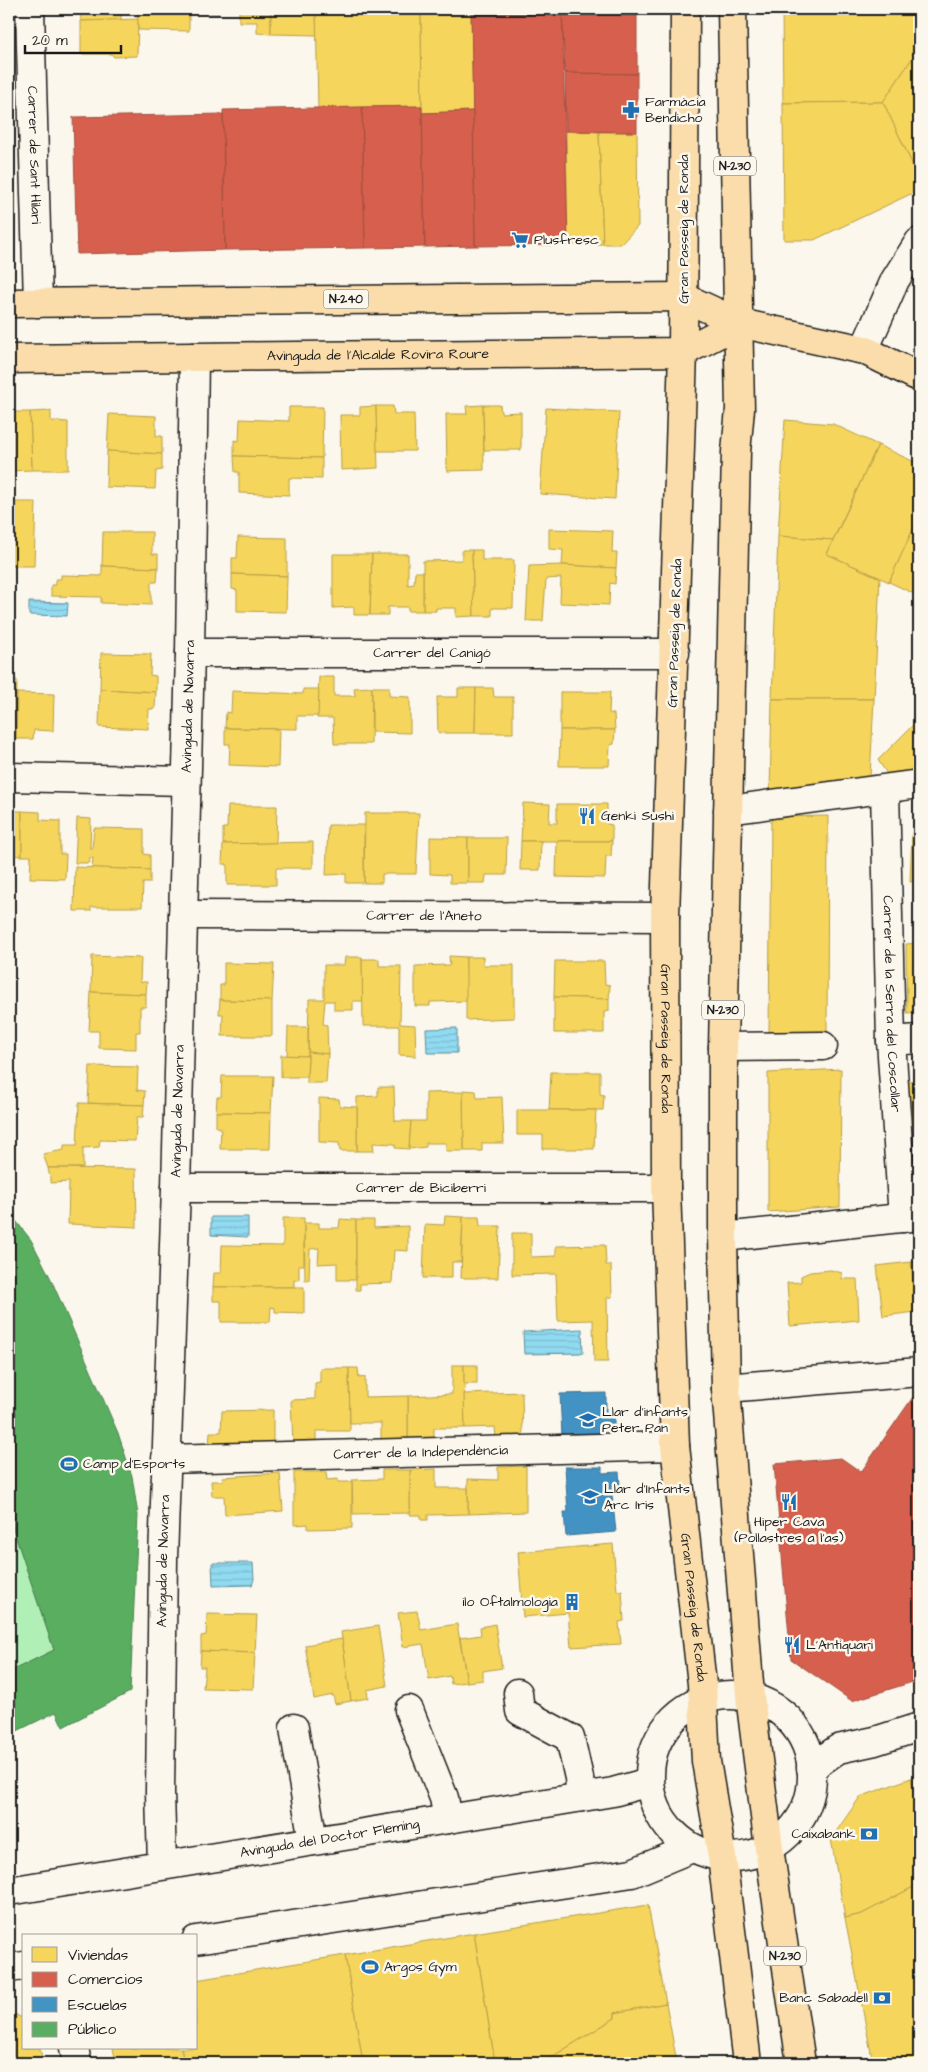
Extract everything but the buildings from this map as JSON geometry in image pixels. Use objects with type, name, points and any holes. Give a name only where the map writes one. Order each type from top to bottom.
[{"type":"main road","name":"Gran Passeig de Ronda","points":[[685,9],[683,352],[666,918],[666,1188],[674,1446],[704,1698],[706,1761],[722,1857],[747,2063]]},
{"type":"main road","name":"N-230","points":[[732,9],[740,409],[736,452],[723,1047],[723,1237],[726,1388],[750,1696],[769,1848],[801,2063]]},
{"type":"main road","name":"N-240","points":[[9,303],[683,297],[739,323]]},
{"type":"main road","points":[[739,323],[864,350],[919,377]]},
{"type":"main road","name":"Avinguda de l'Alcalde Rovira Roure","points":[[9,360],[683,352],[739,323]]},
{"type":"street","name":"Carrer de Sant Hilari","points":[[30,9],[38,303]]},
{"type":"street","points":[[864,350],[894,280],[919,242]]},
{"type":"street","name":"Avinguda de Navarra","points":[[162,1865],[160,1792],[163,1559],[176,1188],[190,653],[194,357]]},
{"type":"street","name":"Carrer del Canigó","points":[[190,653],[675,653]]},
{"type":"street","points":[[9,777],[186,781]]},
{"type":"street","points":[[728,810],[919,784]]},
{"type":"street","name":"Carrer de la Serra del Coscollar","points":[[885,790],[891,1041],[911,1217]]},
{"type":"street","name":"Carrer de l'Aneto","points":[[183,915],[666,918]]},
{"type":"street","points":[[891,1041],[919,1039]]},
{"type":"street","points":[[723,1047],[823,1046]]},
{"type":"street","name":"Carrer de Biciberri","points":[[176,1188],[666,1188]]},
{"type":"street","points":[[723,1237],[911,1217]]},
{"type":"street","points":[[726,1388],[919,1372]]},
{"type":"street","name":"Carrer de la Independència","points":[[166,1459],[674,1446]]},
{"type":"street","points":[[518,1693],[520,1711],[570,1738],[579,1778],[581,1798]]},
{"type":"street","points":[[805,1738],[811,1768],[812,1789],[807,1807],[791,1831],[769,1848],[751,1855],[722,1857],[692,1848],[670,1830],[652,1798],[649,1782],[650,1764],[653,1750],[662,1731],[679,1712],[704,1698],[721,1694],[750,1696],[781,1711],[805,1738],[838,1749]]},
{"type":"street","points":[[409,1710],[444,1798],[448,1819]]},
{"type":"street","points":[[811,1768],[838,1749],[875,1741],[919,1727]]},
{"type":"street","points":[[294,1728],[314,1841]]},
{"type":"street","name":"Avinguda del Doctor Fleming","points":[[9,1891],[581,1798],[649,1782]]},
{"type":"street","points":[[198,1940],[632,1873],[692,1848]]},
{"type":"street","points":[[9,1968],[22,1966]]},
{"type":"street","points":[[74,2050],[77,2063]]},
{"type":"green space","points":[[9,1517],[54,1650],[9,1672]]},
{"type":"water","points":[[29,602],[68,603],[67,616],[29,615]]},
{"type":"water","points":[[457,1028],[457,1053],[427,1053],[426,1029]]},
{"type":"water","points":[[211,1217],[248,1217],[248,1237],[211,1235]]},
{"type":"water","points":[[582,1329],[583,1353],[524,1354],[523,1332]]},
{"type":"water","points":[[212,1563],[253,1563],[254,1579],[252,1585],[213,1586]]},
{"type":"place","name":"Farmàcia Bendicho","points":[[631,110]]},
{"type":"place","name":"Plusfresc","points":[[520,240]]},
{"type":"place","name":"Genki Sushi","points":[[587,816]]},
{"type":"place","name":"Llar d'infants Peter Pan","points":[[588,1420]]},
{"type":"place","name":"Camp d'Esports","points":[[69,1464]]},
{"type":"place","name":"Llar d'Infants Arc Iris","points":[[590,1497]]},
{"type":"place","name":"Hiper Cava (Pollastres a l'as)","points":[[789,1502]]},
{"type":"place","name":"ilo Oftalmologia","points":[[572,1602]]},
{"type":"place","name":"L'Antiquari","points":[[792,1645]]},
{"type":"place","name":"Caixabank","points":[[869,1834]]},
{"type":"place","name":"Argos Gym","points":[[370,1967]]},
{"type":"place","name":"Banc Sabadell","points":[[882,1998]]}]
